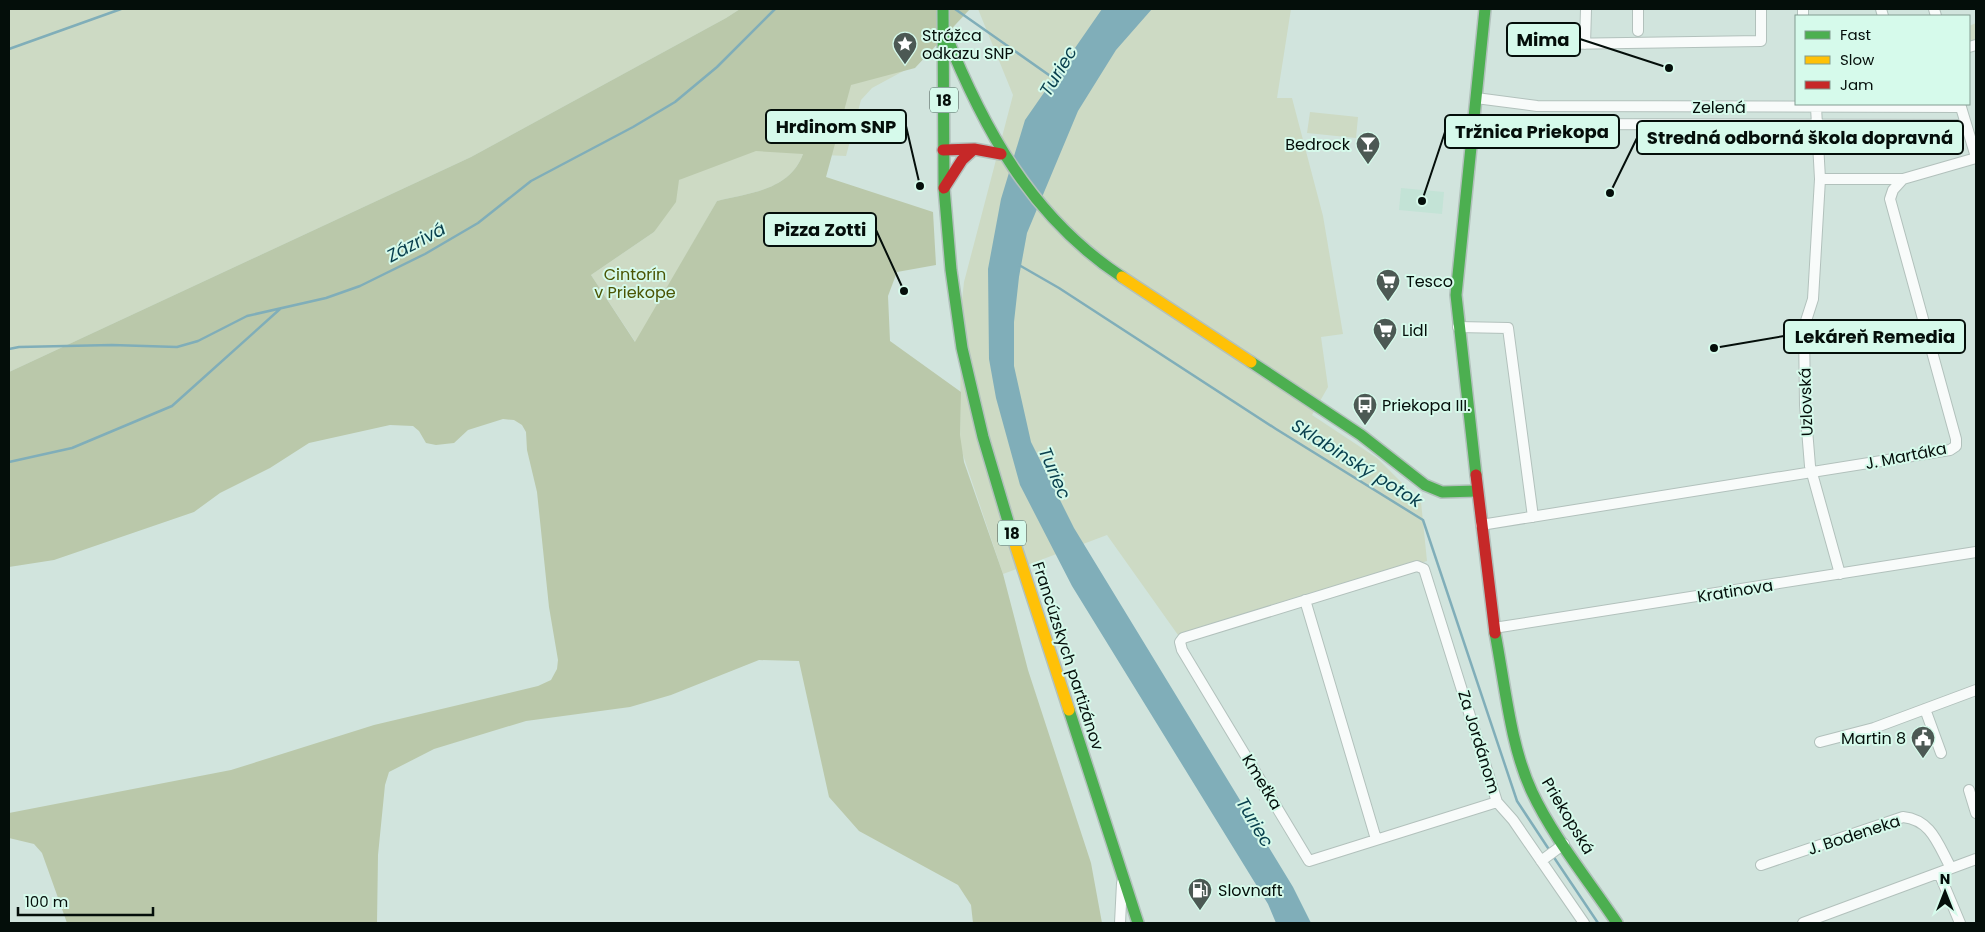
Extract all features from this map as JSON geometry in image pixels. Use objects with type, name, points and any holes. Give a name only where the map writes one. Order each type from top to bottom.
[{"type":"street","name":"Francúzskych partizánov","points":[[943,9],[942,150],[944,188],[951,270],[962,348],[972,393],[1010,528],[1138,923]]},
{"type":"street","points":[[1585,44],[1586,9]]},
{"type":"street","points":[[1638,9],[1638,31]]},
{"type":"street","points":[[1560,44],[1761,41],[1761,9]]},
{"type":"street","name":"Priekopská","points":[[1485,13],[1456,295],[1458,327],[1494,628],[1519,756],[1532,792],[1560,847],[1617,923]]},
{"type":"street","points":[[944,29],[972,100],[1004,158],[1045,211],[1082,247],[1115,272],[1361,435],[1425,485],[1442,492],[1477,491]]},
{"type":"street","name":"Zelená","points":[[1476,98],[1537,106],[1961,106]]},
{"type":"street","points":[[1820,179],[1903,179],[1976,157],[1961,106]]},
{"type":"street","name":"Uzlovská","points":[[1816,107],[1816,125],[1819,133],[1820,179],[1813,299],[1804,327],[1805,370],[1811,473],[1840,574]]},
{"type":"street","name":"Zelená","points":[[1474,124],[1966,125]]},
{"type":"street","points":[[942,150],[974,149],[1004,158]]},
{"type":"street","points":[[944,188],[962,160],[974,149]]},
{"type":"street","name":"J. Martáka","points":[[1481,525],[1950,450],[1956,446],[1956,439],[1890,206],[1893,190],[1903,179]]},
{"type":"street","points":[[1458,327],[1508,328],[1533,517]]},
{"type":"street","name":"Kratinova","points":[[1494,628],[1976,552]]},
{"type":"street","name":"Za Jordánom","points":[[1305,600],[1418,566],[1424,569],[1497,802],[1513,820],[1584,923]]},
{"type":"street","points":[[1305,600],[1376,839]]},
{"type":"street","name":"Kmeťka","points":[[1305,600],[1183,638],[1180,642],[1182,650],[1309,861],[1497,802]]},
{"type":"street","points":[[1820,742],[1874,728],[1976,690]]},
{"type":"street","points":[[1925,709],[1941,752]]},
{"type":"street","points":[[1969,790],[1976,813]]},
{"type":"street","name":"J. Bodeneka","points":[[1761,865],[1903,817],[1922,821],[1928,827],[1951,868]]},
{"type":"street","points":[[1541,860],[1560,847]]},
{"type":"street","points":[[1802,923],[1976,859]]},
{"type":"street","points":[[1939,873],[1960,923]]},
{"type":"street","points":[[1120,923],[1123,877]]},
{"type":"shaded area","points":[[740,9],[970,9],[915,68],[851,85],[826,177],[933,212],[936,265],[897,272],[888,296],[890,341],[961,392],[960,435],[964,462],[1003,574],[1028,670],[1091,863],[1102,923],[973,923],[971,905],[958,885],[859,831],[829,797],[799,661],[759,660],[671,695],[630,707],[526,721],[434,749],[389,772],[385,785],[378,855],[377,923],[67,923],[42,853],[34,844],[9,838],[9,813],[231,770],[374,725],[538,686],[551,680],[557,669],[558,660],[549,607],[537,492],[527,450],[526,432],[522,425],[514,420],[503,419],[468,430],[454,443],[436,445],[426,443],[419,431],[413,426],[390,425],[309,443],[270,468],[220,493],[194,512],[54,560],[9,567],[9,372],[471,157]],"holes":[[[756,151],[803,154],[797,166],[779,183],[755,192],[717,201],[635,342],[591,275],[654,232],[676,202],[679,180]]]},
{"type":"shaded area","points":[[1401,188],[1444,192],[1442,214],[1399,210]]},
{"type":"green space","points":[[9,9],[740,9],[471,157],[9,372]]},
{"type":"green space","points":[[978,9],[1291,9],[1277,98],[1292,98],[1323,216],[1343,334],[1321,337],[1328,387],[1312,415],[1377,458],[1421,502],[1427,561],[1178,635],[1107,535],[1003,574],[960,446],[961,309],[964,282],[1013,95]]},
{"type":"green space","points":[[1976,23],[1976,41],[1970,42],[1970,26]]},
{"type":"green space","name":"Cintorín v Priekope","points":[[909,68],[872,88],[861,100],[846,156],[803,154],[797,166],[779,183],[755,192],[717,201],[636,343],[591,275],[654,232],[679,180],[835,82]]},
{"type":"green space","points":[[1310,112],[1358,117],[1356,138],[1307,133]]},
{"type":"water","points":[[1102,9],[1152,9],[1116,50],[1078,111],[1027,233],[1019,277],[1014,322],[1014,366],[1031,442],[1074,528],[1293,887],[1311,923],[1276,923],[1268,904],[1072,586],[1020,485],[996,398],[989,359],[988,269],[1001,199],[1025,120]]},
{"type":"waterway","points":[[9,49],[121,9]]},
{"type":"waterway","name":"Zázrivá","points":[[9,349],[19,347],[112,345],[177,347],[198,341],[247,316],[326,298],[360,286],[425,254],[478,223],[531,181],[633,127],[675,102],[717,67],[775,9]]},
{"type":"waterway","name":"Zázrivá","points":[[955,9],[1056,80]]},
{"type":"waterway","name":"Sklabinský potok","points":[[1019,265],[1059,288],[1276,429],[1423,520],[1517,801],[1550,851]]},
{"type":"waterway","points":[[9,462],[72,448],[172,406],[280,309]]},
{"type":"waterway","name":"Sklabinský potok","points":[[1553,856],[1598,923]]},
{"type":"traffic: fast","points":[[943,9],[944,188],[951,270],[962,348],[983,437],[1013,538]]},
{"type":"traffic: fast","points":[[1476,475],[1456,295],[1485,9]]},
{"type":"traffic: fast","points":[[944,30],[975,102],[1014,168],[1061,227],[1090,253],[1122,277]]},
{"type":"traffic: fast","points":[[1251,362],[1361,435],[1425,485],[1442,492],[1477,491]]},
{"type":"traffic: fast","points":[[1495,633],[1513,734],[1532,792],[1550,826],[1617,923]]},
{"type":"traffic: fast","points":[[1069,710],[1138,923]]},
{"type":"traffic: slow","points":[[1122,277],[1251,362]]},
{"type":"traffic: slow","points":[[1013,538],[1069,710]]},
{"type":"traffic: jam","points":[[943,150],[974,149],[1001,154]]},
{"type":"traffic: jam","points":[[944,188],[962,160],[974,149]]},
{"type":"traffic: jam","points":[[1476,475],[1495,633]]},
{"type":"place","name":"Strážca odkazu SNP","points":[[905,65]]},
{"type":"place","name":"Mima","points":[[1669,68]]},
{"type":"place","name":"Bedrock","points":[[1368,165]]},
{"type":"place","name":"Hrdinom SNP","points":[[920,186]]},
{"type":"place","name":"Stredná odborná škola dopravná","points":[[1610,193]]},
{"type":"place","name":"Tržnica Priekopa","points":[[1422,201]]},
{"type":"place","name":"Pizza Zotti","points":[[904,291]]},
{"type":"place","name":"Tesco","points":[[1388,302]]},
{"type":"place","name":"Lekáreň Remedia","points":[[1714,348]]},
{"type":"place","name":"Lidl","points":[[1385,351]]},
{"type":"place","name":"Priekopa III.","points":[[1365,426]]},
{"type":"place","name":"Martin 8","points":[[1923,759]]},
{"type":"place","name":"Slovnaft","points":[[1200,911]]},
{"type":"water label","name":"Turiec","points":[[1058,71]]},
{"type":"water label","name":"Turiec","points":[[1055,473]]},
{"type":"water label","name":"Turiec","points":[[1255,822]]}]
